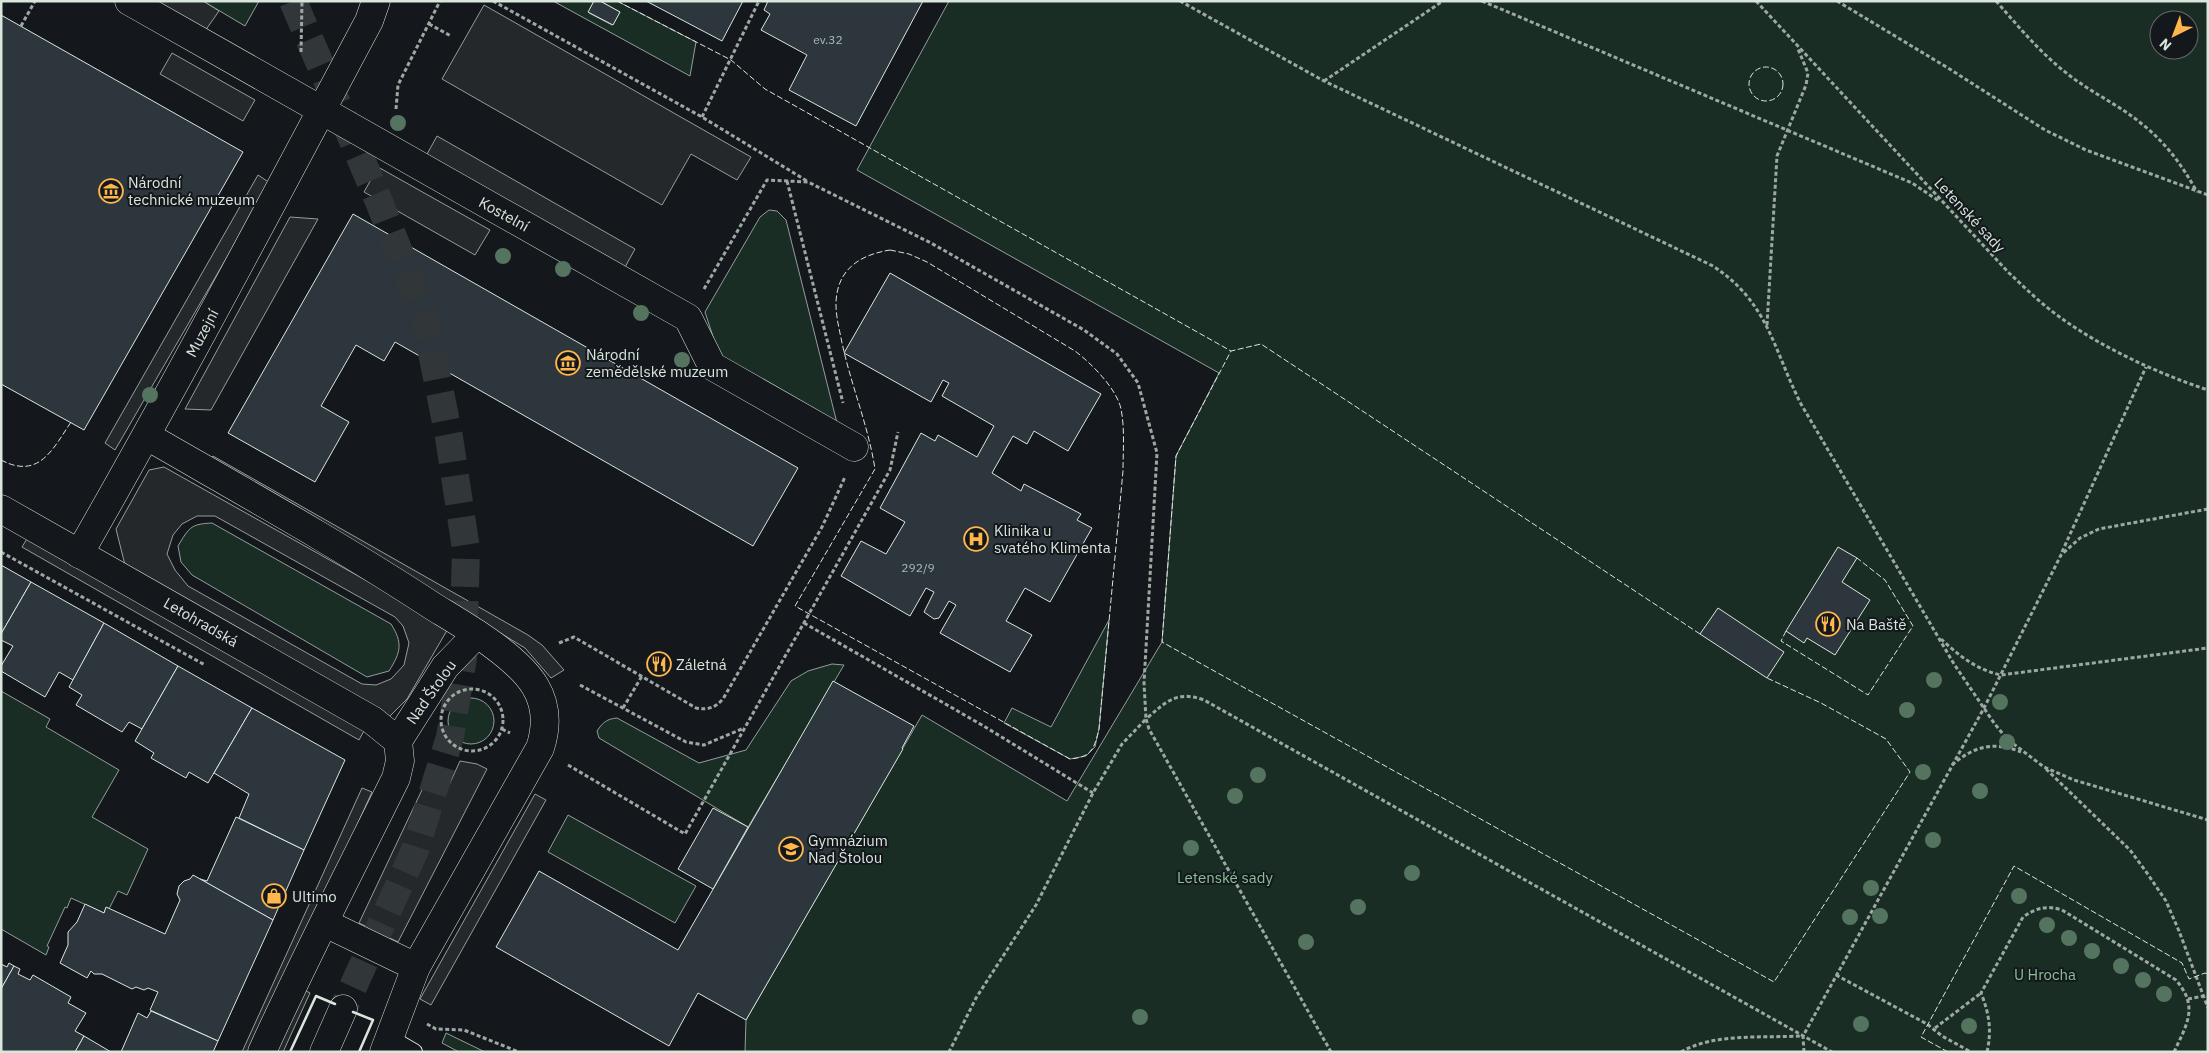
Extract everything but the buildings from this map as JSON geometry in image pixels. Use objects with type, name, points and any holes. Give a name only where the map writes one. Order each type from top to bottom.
[{"type":"street","name":"Kostelní","points":[[129,1],[376,143],[688,318]]},
{"type":"street","points":[[321,110],[369,8]]},
{"type":"street","name":"Muzejní","points":[[79,554],[147,436],[321,110]]},
{"type":"street","points":[[688,318],[712,366],[854,447]]},
{"type":"street","points":[[147,436],[356,556],[477,634],[503,653],[534,685],[544,708],[544,735],[540,748],[416,967],[387,1045]]},
{"type":"street","name":"Letohradská","points":[[1,508],[372,720],[398,741]]},
{"type":"street","name":"Nad Štolou","points":[[262,1052],[302,964],[325,923],[396,778],[400,761],[398,741],[445,667],[477,634]]},
{"type":"street","points":[[325,923],[416,967]]},
{"type":"street","points":[[324,1052],[343,1009]]},
{"type":"lane","points":[[387,1045],[414,1052]]},
{"type":"path","points":[[21,26],[35,1]]},
{"type":"path","points":[[301,52],[302,1]]},
{"type":"path","points":[[396,109],[398,85],[440,1]]},
{"type":"path","points":[[493,1],[702,117],[808,182],[931,243],[1084,330],[1117,354],[1138,383],[1157,452],[1144,683],[1146,719],[1149,729],[1331,1052]]},
{"type":"path","points":[[702,117],[759,1]]},
{"type":"path","points":[[1180,1],[1324,81],[1713,266],[1730,277],[1744,290],[1767,326],[1786,374],[1801,404],[1937,635],[1984,708],[2007,739],[2044,767],[2130,850],[2166,901],[2208,1008]]},
{"type":"path","points":[[1324,81],[1443,1]]},
{"type":"path","points":[[1482,1],[1750,114],[1787,132],[1912,183],[1946,206]]},
{"type":"path","name":"Letenské sady","points":[[1756,1],[2009,273],[2044,305],[2078,328],[2146,366],[2208,390]]},
{"type":"path","points":[[1837,1],[1948,68],[2045,130],[2086,150],[2208,195]]},
{"type":"path","points":[[1996,1],[2046,56],[2069,75],[2142,123],[2162,142],[2181,164],[2197,192]]},
{"type":"path","points":[[429,24],[451,36]]},
{"type":"path","points":[[1767,326],[1778,156],[1806,85],[1808,73],[1804,58],[1796,44]]},
{"type":"path","points":[[688,318],[767,180],[808,182]]},
{"type":"path","points":[[559,643],[574,637],[696,708],[704,709],[718,704],[822,527],[843,483],[854,447],[787,181]]},
{"type":"path","points":[[1804,1052],[1803,1036],[2001,675],[2060,555],[2146,366]]},
{"type":"path","points":[[502,729],[540,748],[685,834],[890,470],[898,432]]},
{"type":"path","points":[[2060,555],[2080,538],[2099,529],[2208,509]]},
{"type":"path","points":[[1,552],[207,666]]},
{"type":"path","points":[[804,623],[982,725],[1094,793]]},
{"type":"path","points":[[1937,635],[1972,664],[2001,675],[2208,648]]},
{"type":"path","points":[[623,708],[642,676]]},
{"type":"path","points":[[580,684],[686,742],[704,745],[746,727]]},
{"type":"path","points":[[465,690],[485,692],[494,698],[501,708],[502,729],[498,738],[490,746],[480,750],[469,751],[458,748],[448,741],[443,731],[441,720],[444,708],[455,694],[465,690]]},
{"type":"path","points":[[949,1052],[976,998],[1036,905],[1094,793],[1122,744],[1146,719],[1172,698],[1192,695],[1832,1052]]},
{"type":"path","points":[[1950,768],[1972,750],[1987,745],[2009,747],[2026,754]]},
{"type":"path","points":[[2044,767],[2074,780],[2208,820]]},
{"type":"path","points":[[1935,1028],[1981,993],[2023,917],[2035,909],[2048,907],[2062,910],[2168,974],[2184,989],[2190,1010],[2188,1021],[2174,1052]]},
{"type":"path","points":[[1836,975],[1935,1028],[1942,1036],[1971,1052]]},
{"type":"path","points":[[1981,993],[1988,1011],[1991,1035],[1987,1052]]},
{"type":"path","points":[[2188,999],[2204,996]]},
{"type":"path","points":[[401,1010],[436,1029],[464,1030],[519,1052]]},
{"type":"path","points":[[1681,1052],[1695,1044],[1714,1040],[1803,1036]]},
{"type":"green space","points":[[203,1],[259,1],[245,26]]},
{"type":"green space","points":[[553,1],[594,1],[589,13],[612,25],[620,12],[600,1],[617,1],[696,42],[690,76]]},
{"type":"green space","name":"U Hrocha","points":[[949,1],[2208,1],[2208,1052],[745,1052],[746,1020],[922,715],[1067,801],[1162,642],[1176,456],[1219,373],[857,170]]},
{"type":"green space","points":[[769,210],[777,211],[786,220],[838,427],[720,358],[705,312],[760,217]]},
{"type":"green space","points":[[212,523],[391,624],[399,642],[399,648],[389,671],[367,677],[192,575],[181,562],[178,546],[191,528],[199,524]]},
{"type":"green space","points":[[1109,620],[1099,729],[1095,747],[1086,756],[1070,759],[1004,723],[1012,708],[1051,727]]},
{"type":"green space","points":[[832,664],[844,665],[748,827],[599,738],[597,731],[601,725],[608,720],[617,718],[699,763],[746,750],[791,681],[808,671]]},
{"type":"green space","points":[[1,691],[50,719],[46,727],[119,770],[92,817],[148,849],[127,895],[118,891],[109,909],[106,908],[104,913],[71,898],[47,946],[49,947],[46,955],[1,929]]},
{"type":"green space","points":[[466,698],[476,698],[490,708],[494,721],[490,734],[484,740],[476,744],[466,744],[452,734],[448,726],[448,716],[458,702]]},
{"type":"green space","points":[[568,815],[696,886],[675,923],[548,852]]},
{"type":"green space","points":[[446,1033],[485,1052],[459,1052],[442,1043]]},
{"type":"shaded area","points":[[152,1],[203,1],[219,11],[205,31]]},
{"type":"shaded area","points":[[484,5],[751,157],[737,180],[691,154],[662,205],[442,79]]},
{"type":"shaded area","points":[[172,53],[255,100],[243,121],[160,74]]},
{"type":"shaded area","points":[[437,136],[635,249],[624,269],[426,156]]},
{"type":"shaded area","points":[[378,167],[490,230],[475,255],[364,192]]},
{"type":"shaded area","points":[[258,175],[270,183],[115,450],[105,443]]},
{"type":"shaded area","points":[[290,217],[318,219],[211,410],[185,409]]},
{"type":"shaded area","points":[[213,456],[528,635],[542,645],[564,670],[551,678],[525,648],[451,603],[208,464]]},
{"type":"shaded area","points":[[164,467],[449,627],[407,699],[389,717],[126,569],[116,529],[149,470]],"holes":[[[197,516],[215,516],[395,617],[403,626],[409,643],[404,665],[391,679],[376,685],[362,684],[188,586],[175,570],[167,554],[173,535],[182,524]]]},
{"type":"shaded area","points":[[28,537],[365,729],[359,740],[22,547]]},
{"type":"shaded area","points":[[460,761],[477,764],[487,769],[398,942],[359,923],[429,775],[449,785]]},
{"type":"shaded area","points":[[362,788],[372,792],[254,1052],[242,1052]]},
{"type":"shaded area","points":[[535,794],[546,800],[431,1005],[420,999]]},
{"type":"shaded area","points":[[300,988],[310,993],[283,1052],[272,1052]]},
{"type":"tunnel","points":[[293,1],[378,199],[425,318],[449,437],[466,549],[463,658],[450,737],[415,850],[343,1009]]},
{"type":"fence","points":[[617,1],[731,60],[765,89],[1231,351]]},
{"type":"fence","points":[[1766,67],[1773,68],[1778,72],[1782,77],[1783,84],[1782,91],[1778,96],[1773,100],[1766,101],[1759,100],[1754,96],[1750,91],[1749,84],[1750,77],[1754,72],[1759,68],[1766,67]]},
{"type":"fence","points":[[890,250],[909,254],[927,262],[1075,351],[1102,377],[1119,401],[1124,440],[1123,471],[1099,729],[1091,751],[1083,756],[1070,759],[795,606],[875,469],[868,436],[845,355],[837,316],[836,299],[840,283],[849,268],[872,254],[890,250]]},
{"type":"fence","points":[[1700,634],[1261,344],[1231,351],[1176,456],[1162,642],[1774,982],[1910,772],[1886,739],[1821,703],[1767,678]]},
{"type":"fence","points":[[1,460],[14,465],[25,466],[35,464],[44,459],[51,451],[71,422]]},
{"type":"fence","points":[[1786,631],[1781,641],[1868,695],[1913,626],[1885,580],[1857,558]]},
{"type":"fence","points":[[1948,1052],[1921,1037],[2014,866],[2182,963],[2189,979],[2205,973],[2208,974]]},
{"type":"wall","points":[[290,1052],[316,996],[335,1004]]},
{"type":"wall","points":[[353,1012],[373,1020],[359,1052]]},
{"type":"place","name":"Národní technické muzeum","points":[[111,191]]},
{"type":"place","name":"Národní zemědělské muzeum","points":[[568,363]]},
{"type":"place","name":"Klinika u svatého Klimenta","points":[[976,539]]},
{"type":"place","name":"Na Baště","points":[[1828,624]]},
{"type":"place","name":"Záletná","points":[[659,664]]},
{"type":"place","name":"Gymnázium Nad Štolou","points":[[791,849]]},
{"type":"place","name":"Ultimo","points":[[274,896]]}]
